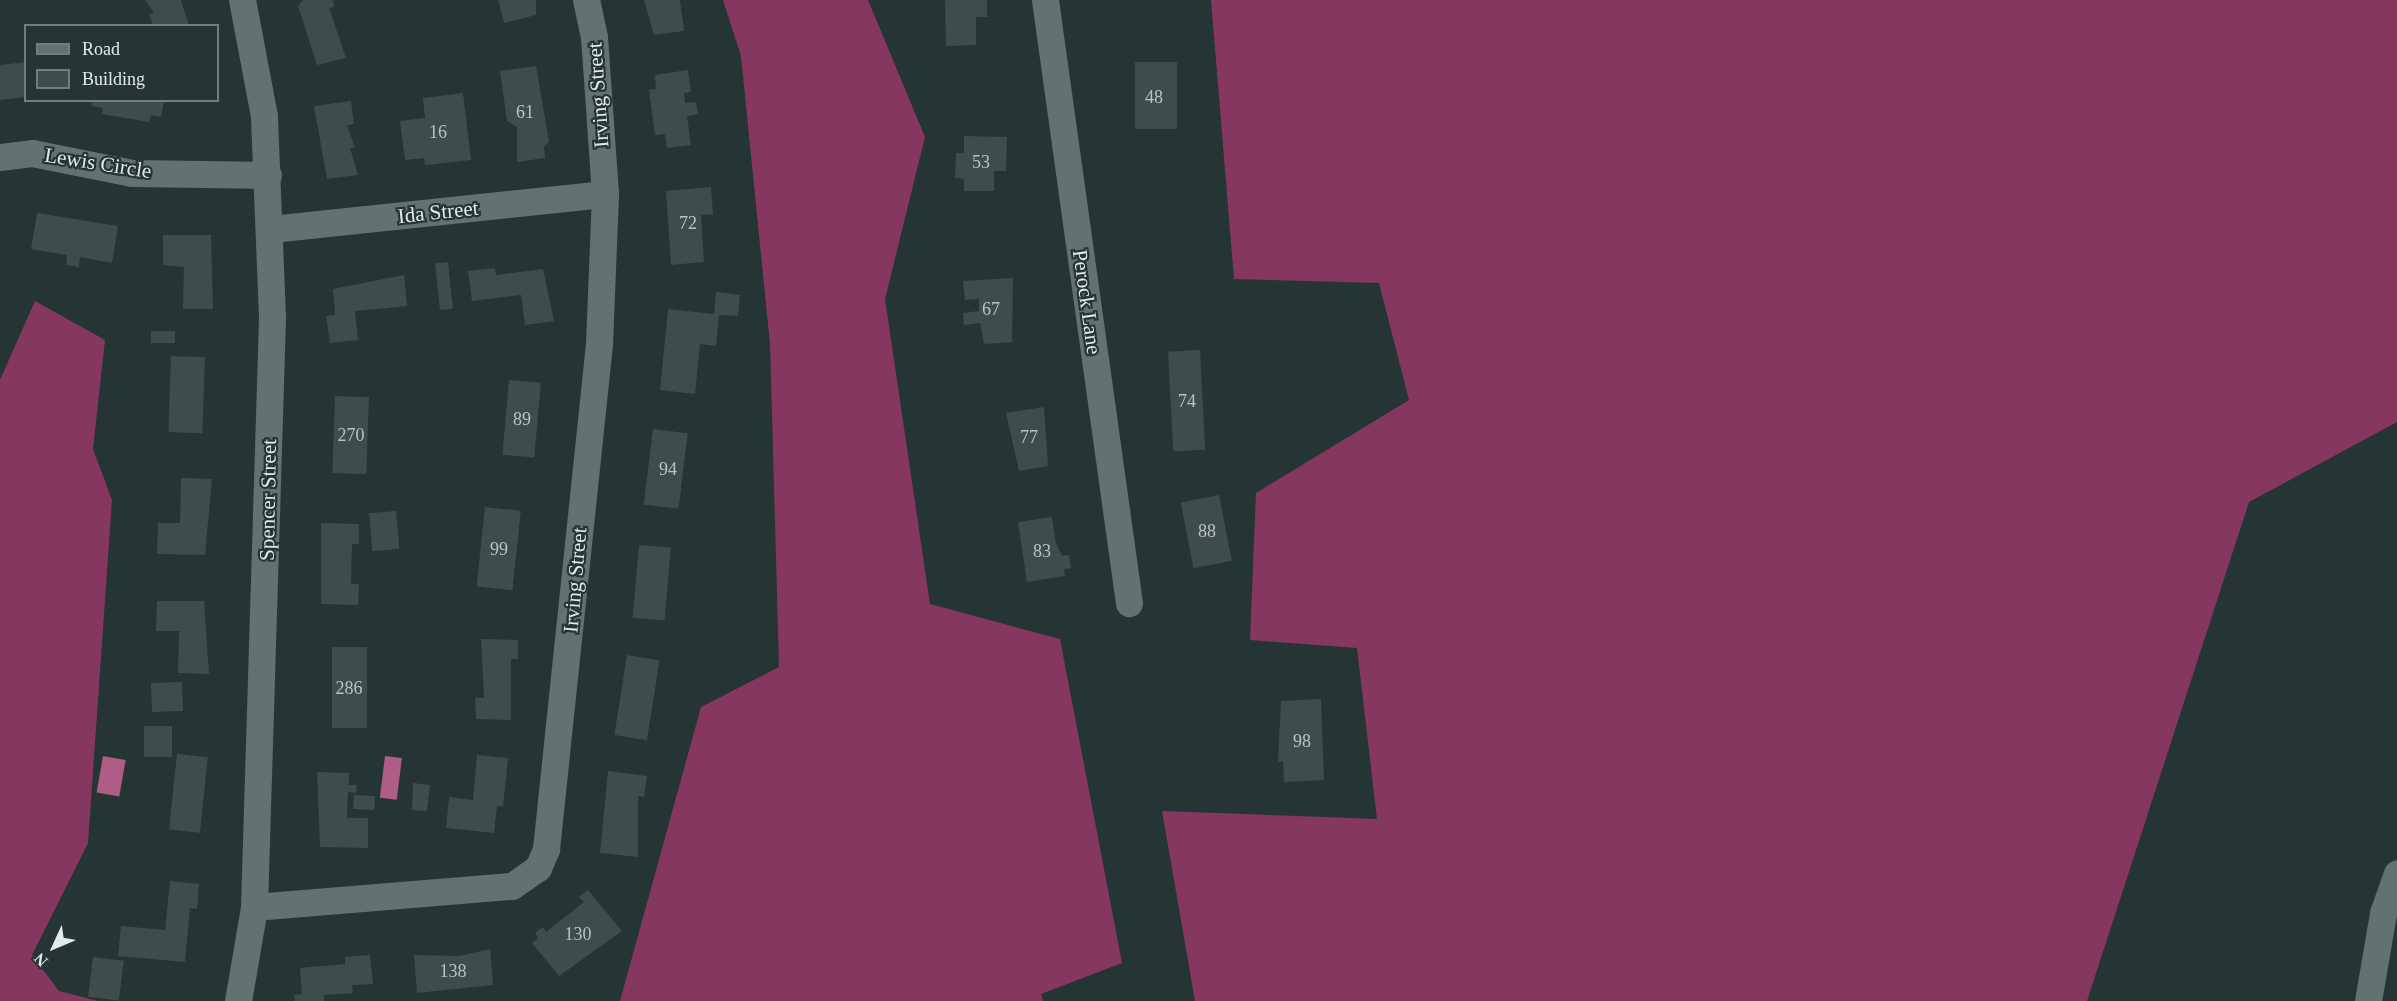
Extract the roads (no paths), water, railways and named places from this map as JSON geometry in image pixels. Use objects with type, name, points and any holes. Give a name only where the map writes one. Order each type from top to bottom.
[{"type":"street","name":"Spencer Street","points":[[238,1001],[254,907],[271,229],[257,64],[242,0]]},
{"type":"street","name":"Irving Street","points":[[254,907],[512,886],[538,868],[554,812],[599,344],[605,194],[594,37],[586,0]]},
{"type":"street","name":"Perock Lane","points":[[1045,0],[1129,603]]},
{"type":"street","name":"Lewis Circle","points":[[0,157],[32,153],[132,172],[268,175]]},
{"type":"street","name":"Ida Street","points":[[271,229],[605,194]]},
{"type":"street","points":[[2368,1001],[2383,913],[2397,873]]}]
